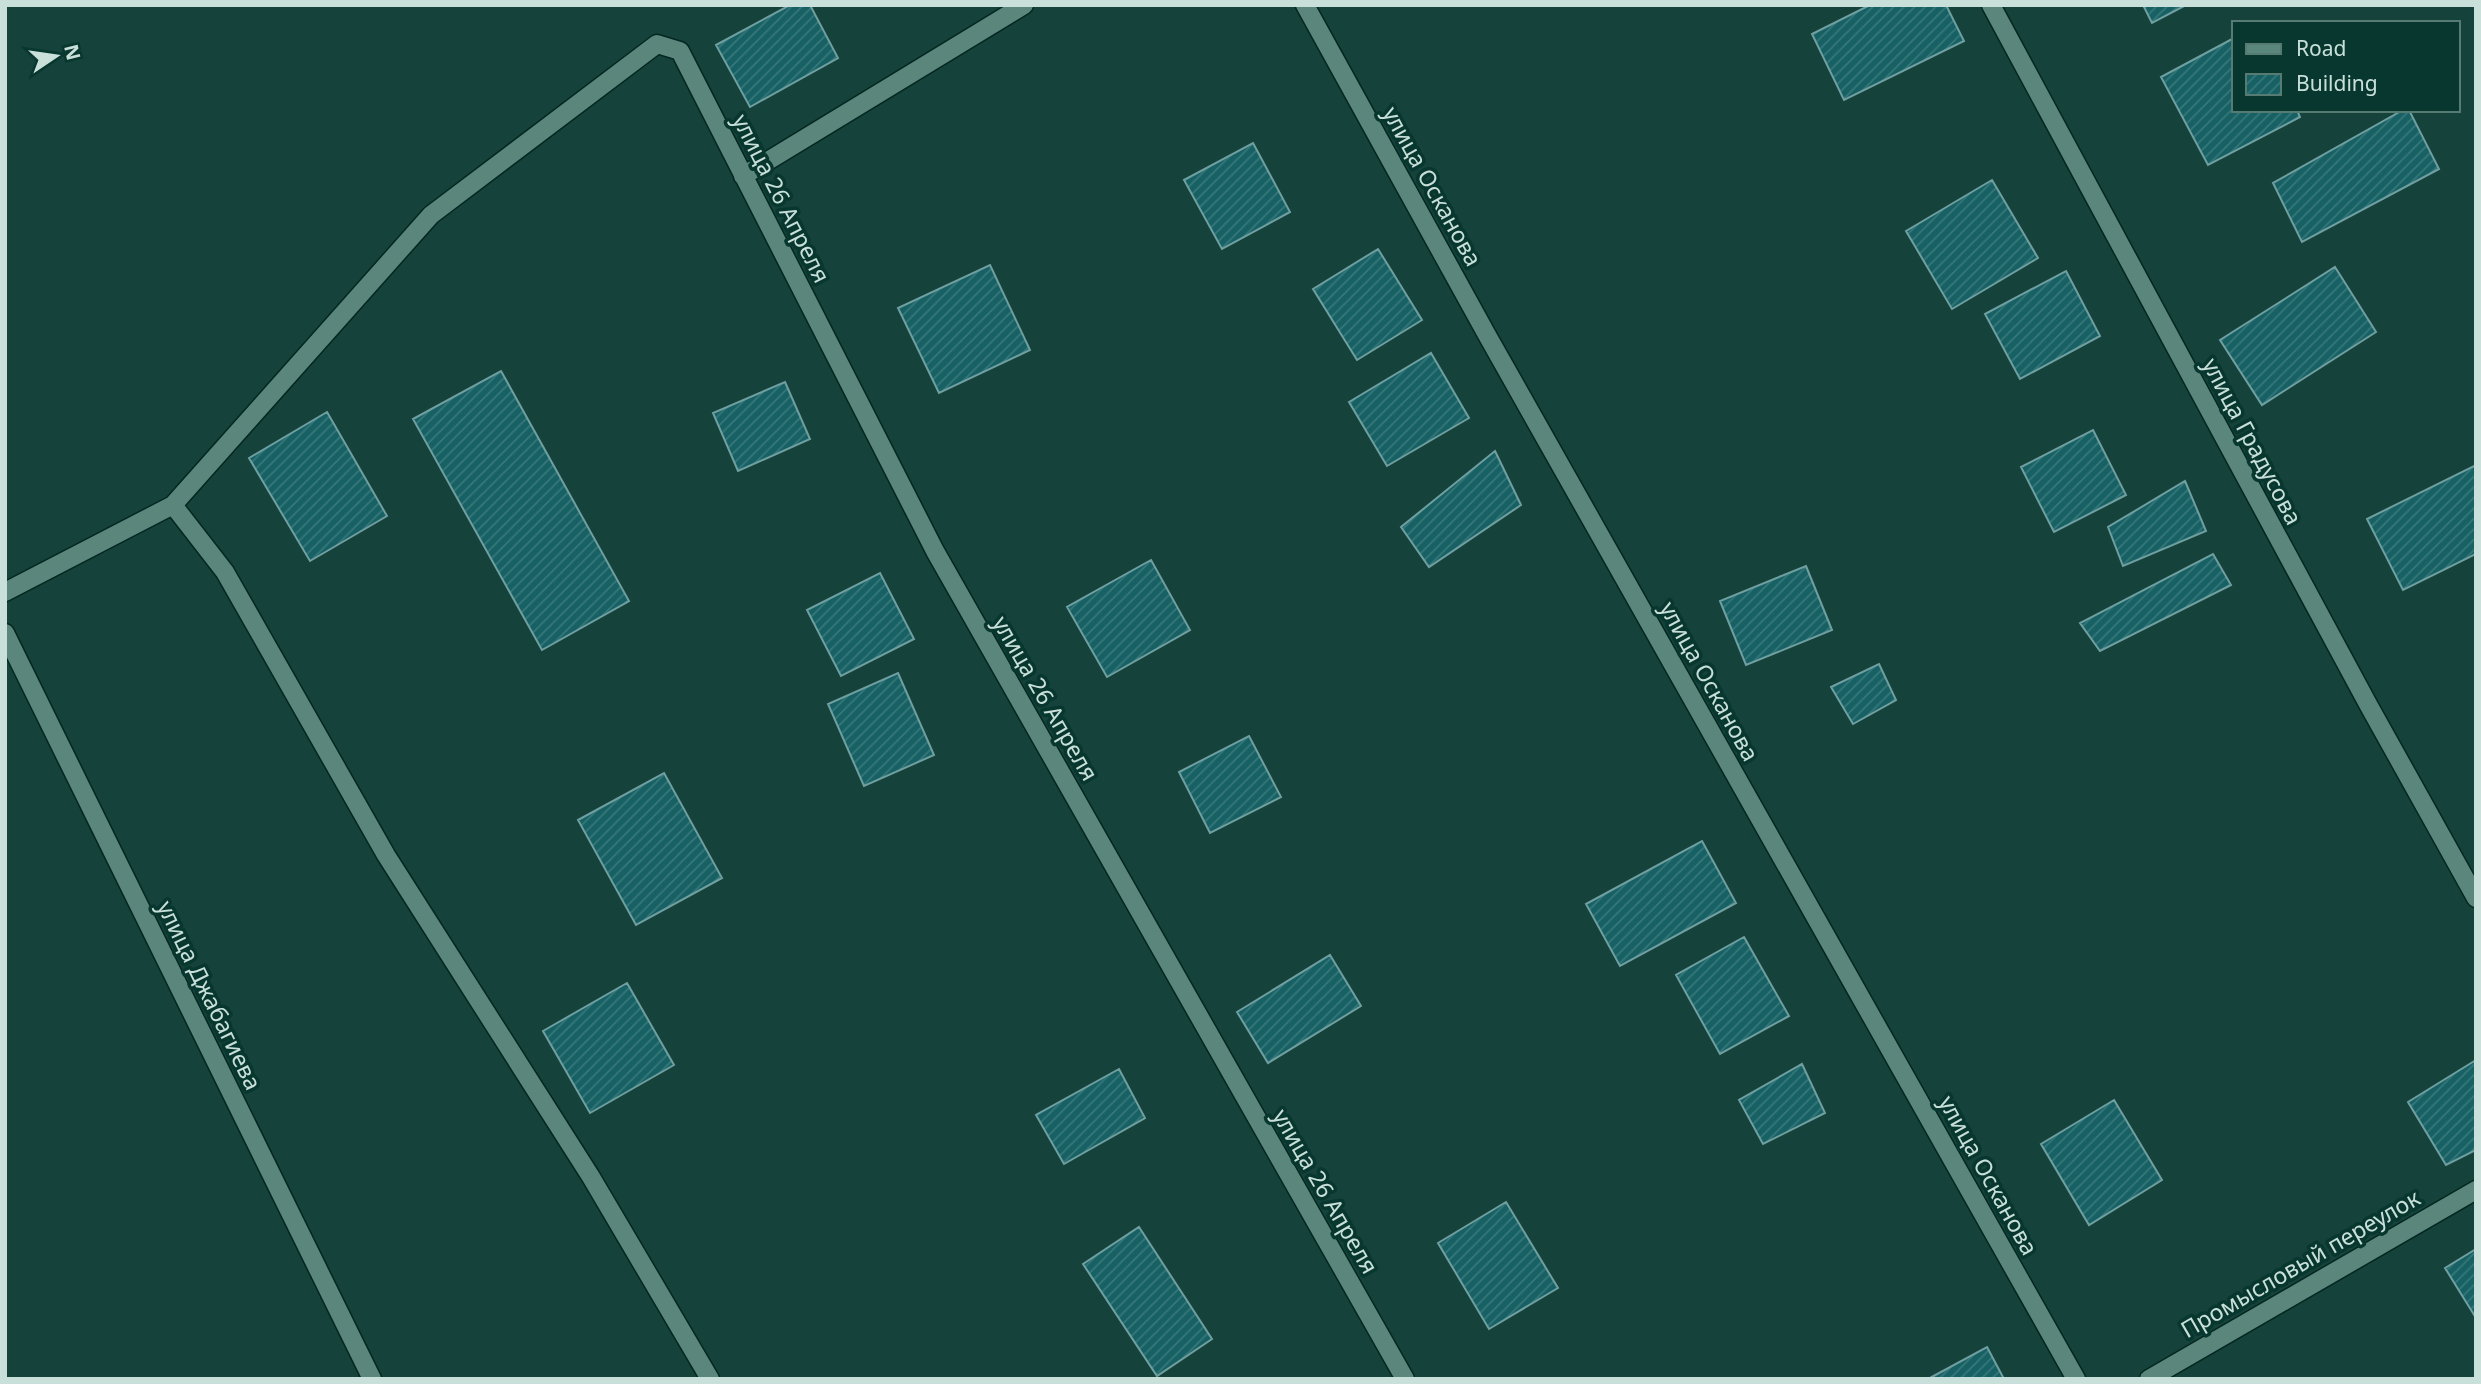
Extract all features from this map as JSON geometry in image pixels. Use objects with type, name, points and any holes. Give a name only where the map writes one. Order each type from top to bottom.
[{"type":"street","points":[[743,176],[1024,5]]},
{"type":"street","name":"улица Осканова","points":[[1305,5],[1487,335],[2076,1379]]},
{"type":"street","name":"улица Градусова","points":[[1991,5],[2369,706],[2476,898]]},
{"type":"street","name":"улица 26 Апреля","points":[[173,505],[431,215],[657,44],[680,51],[935,551],[1405,1379]]},
{"type":"street","points":[[5,592],[173,505],[225,572],[386,855],[591,1177],[710,1379]]},
{"type":"street","name":"улица Джабагиева","points":[[5,633],[372,1379]]},
{"type":"street","name":"Промысловый переулок","points":[[2149,1379],[2476,1190]]},
{"type":"building","points":[[790,5],[810,5],[838,58],[750,107],[716,45]]},
{"type":"building","points":[[1870,5],[1946,5],[1964,41],[1844,100],[1812,34]]},
{"type":"building","points":[[2143,5],[2186,5],[2152,23]]},
{"type":"building","points":[[2232,39],[2232,112],[2298,112],[2300,117],[2208,165],[2161,77]]},
{"type":"building","points":[[2399,112],[2410,112],[2439,169],[2302,242],[2273,183]]},
{"type":"building","points":[[1253,143],[1290,212],[1222,249],[1184,180]]},
{"type":"building","points":[[1992,180],[2038,258],[1952,309],[1906,231]]},
{"type":"building","points":[[1378,249],[1422,320],[1357,360],[1313,289]]},
{"type":"building","points":[[990,265],[1030,350],[939,393],[898,308]]},
{"type":"building","points":[[2335,267],[2376,332],[2262,405],[2220,340]]},
{"type":"building","points":[[2066,271],[2100,336],[2020,379],[1985,314]]},
{"type":"building","points":[[1431,353],[1469,418],[1387,466],[1349,402]]},
{"type":"building","points":[[501,371],[629,601],[542,650],[413,419]]},
{"type":"building","points":[[785,382],[810,439],[738,471],[713,413]]},
{"type":"building","points":[[327,412],[387,516],[310,561],[249,458]]},
{"type":"building","points":[[2093,430],[2126,495],[2054,532],[2021,467]]},
{"type":"building","points":[[1495,451],[1521,505],[1429,567],[1401,527]]},
{"type":"building","points":[[2476,465],[2476,554],[2403,590],[2367,519]]},
{"type":"building","points":[[2185,481],[2206,531],[2123,566],[2108,527]]},
{"type":"building","points":[[2213,554],[2231,585],[2100,651],[2080,623]]},
{"type":"building","points":[[1151,560],[1190,630],[1107,677],[1067,607]]},
{"type":"building","points":[[1806,566],[1832,630],[1746,665],[1720,601]]},
{"type":"building","points":[[880,573],[914,639],[841,676],[807,610]]},
{"type":"building","points":[[1879,664],[1896,700],[1853,724],[1831,687]]},
{"type":"building","points":[[898,673],[934,755],[864,786],[828,704]]},
{"type":"building","points":[[1249,736],[1281,797],[1210,833],[1179,772]]},
{"type":"building","points":[[664,773],[722,878],[636,925],[578,820]]},
{"type":"building","points":[[1702,841],[1736,903],[1620,966],[1586,904]]},
{"type":"building","points":[[1744,937],[1789,1016],[1720,1054],[1676,975]]},
{"type":"building","points":[[1330,955],[1361,1006],[1268,1063],[1237,1012]]},
{"type":"building","points":[[627,983],[674,1065],[590,1113],[543,1031]]},
{"type":"building","points":[[2476,1060],[2476,1150],[2446,1165],[2408,1102]]},
{"type":"building","points":[[1802,1064],[1825,1113],[1763,1144],[1739,1100]]},
{"type":"building","points":[[1119,1069],[1145,1118],[1064,1164],[1036,1115]]},
{"type":"building","points":[[2114,1100],[2162,1180],[2089,1225],[2041,1144]]},
{"type":"building","points":[[1506,1202],[1558,1288],[1489,1329],[1438,1243]]},
{"type":"building","points":[[1139,1227],[1212,1339],[1157,1376],[1083,1264]]},
{"type":"building","points":[[2476,1249],[2476,1318],[2445,1268]]},
{"type":"building","points":[[1987,1347],[2004,1379],[1928,1379]]}]
